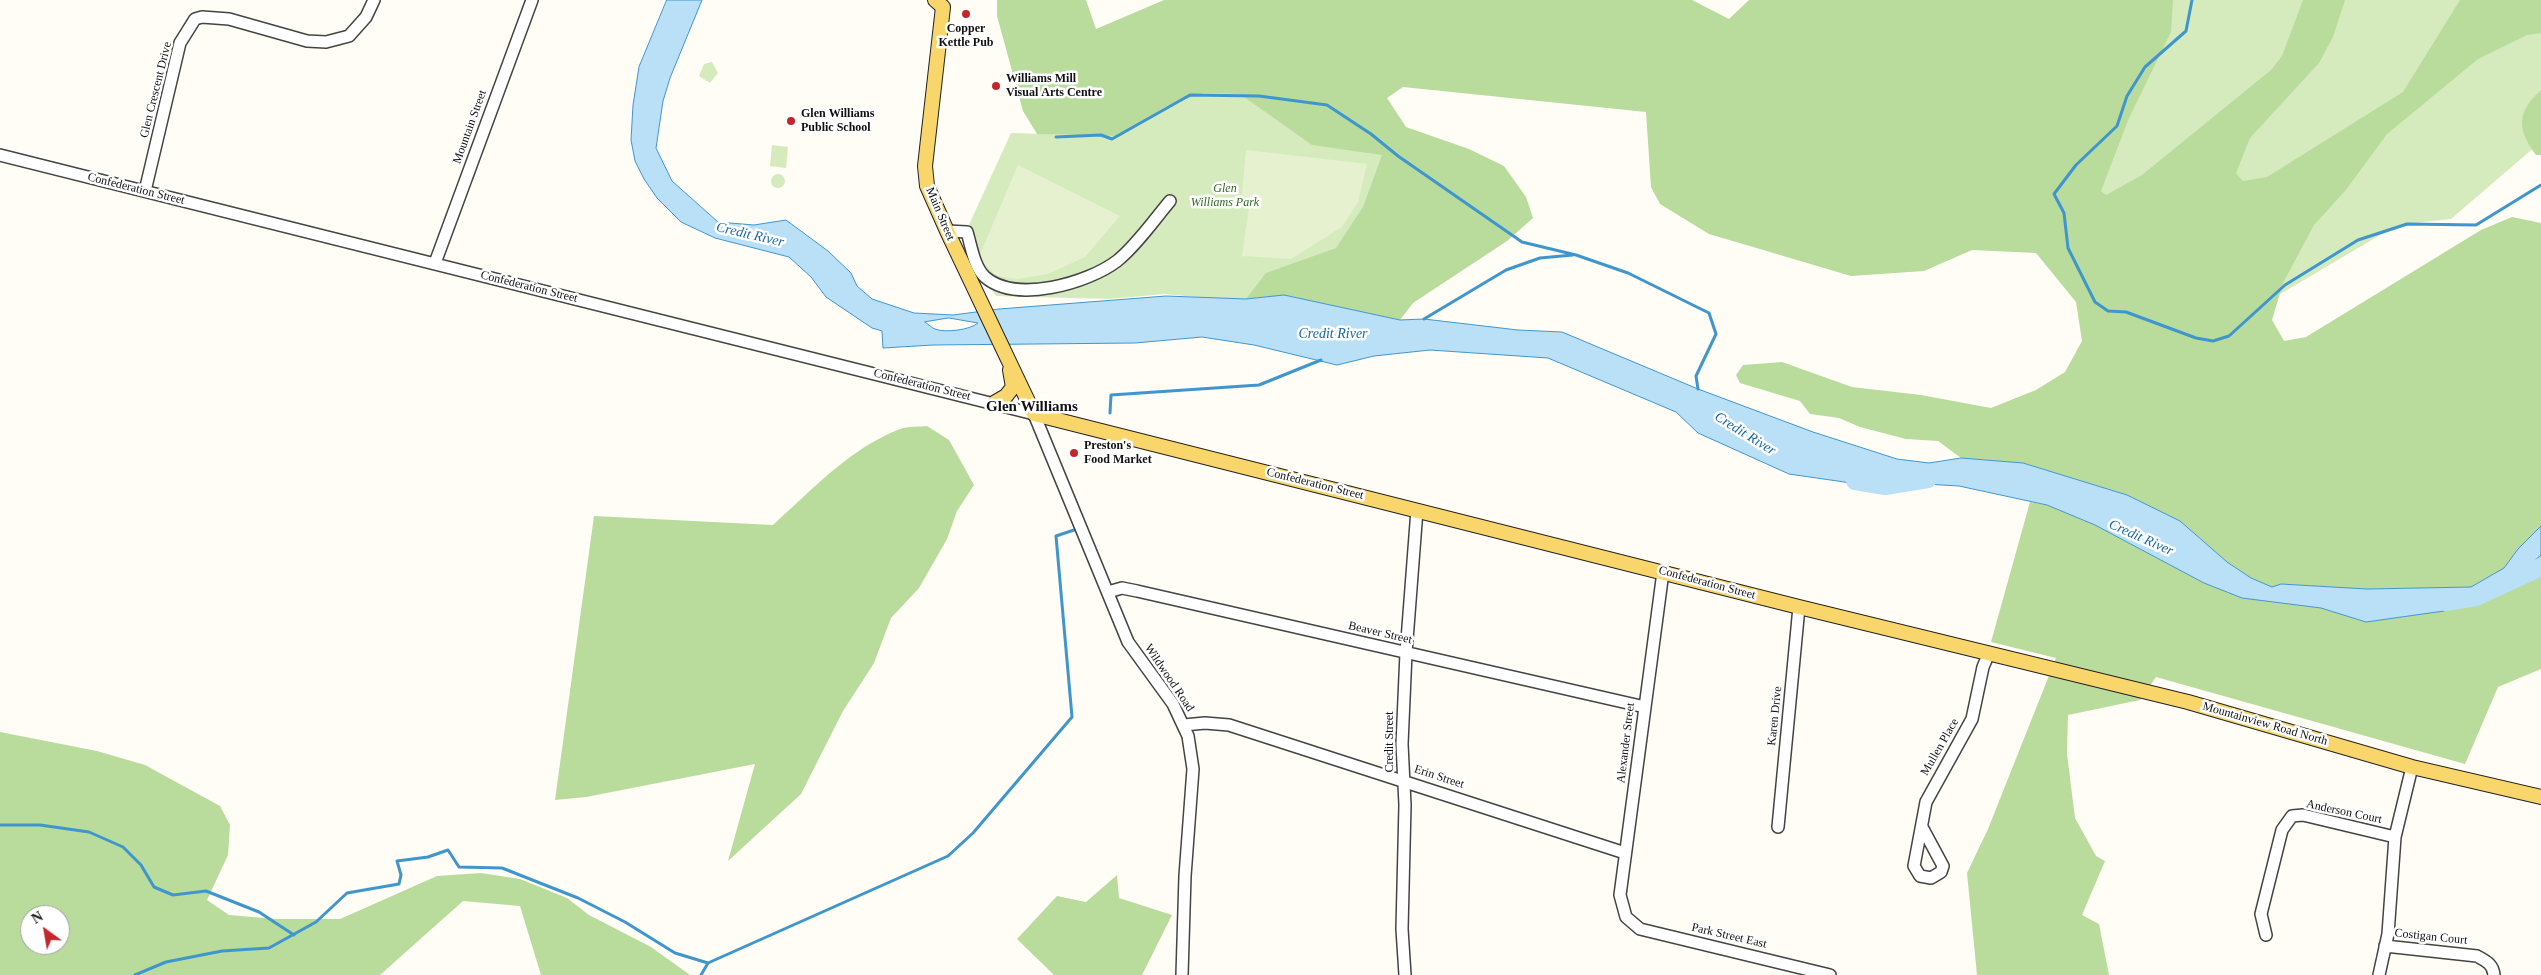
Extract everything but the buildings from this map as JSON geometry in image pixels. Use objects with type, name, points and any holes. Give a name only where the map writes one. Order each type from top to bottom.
[{"type":"main road","name":"Main Street","points":[[941,2],[925,166],[927,186],[946,231],[1034,414]]},
{"type":"main road","points":[[994,403],[1006,396],[1013,387],[1005,354]]},
{"type":"main road","name":"Confederation Street","points":[[1034,414],[1799,607],[1989,653]]},
{"type":"main road","name":"Mountainview Road North","points":[[1989,653],[2188,702],[2412,766],[2541,796]]},
{"type":"street","name":"Glen Crescent Drive","points":[[145,191],[180,44],[195,19],[202,17],[229,19],[307,41],[326,42],[349,36],[366,17],[374,0]]},
{"type":"street","name":"Mountain Street","points":[[435,263],[532,0]]},
{"type":"street","name":"Confederation Street","points":[[0,156],[1034,414]]},
{"type":"street","points":[[946,231],[967,232],[975,258],[984,276],[1000,286],[1012,289],[1045,289],[1099,273],[1119,260],[1170,202]]},
{"type":"street","name":"Wildwood Road","points":[[1034,414],[1128,642],[1172,704],[1184,725],[1192,754],[1193,769],[1182,975]]},
{"type":"street","name":"Credit Street","points":[[1405,975],[1402,929],[1405,805],[1402,744],[1406,653],[1417,510]]},
{"type":"street","name":"Alexander Street","points":[[1626,917],[1620,895],[1663,572]]},
{"type":"street","name":"Beaver Street","points":[[1108,592],[1122,588],[1137,591],[1645,707]]},
{"type":"street","name":"Karen Drive","points":[[1778,827],[1799,607]]},
{"type":"street","name":"Mullen Place","points":[[1922,827],[1926,802],[1931,791],[1972,719],[1983,666],[1989,653]]},
{"type":"street","name":"Erin Street","points":[[1184,725],[1205,722],[1229,725],[1626,853]]},
{"type":"street","points":[[2379,975],[2388,934],[2395,837],[2412,766]]},
{"type":"street","name":"Anderson Court","points":[[2266,935],[2261,914],[2282,830],[2292,816],[2303,816],[2395,837]]},
{"type":"street","name":"Park Street East","points":[[1626,917],[1634,926],[1649,932],[1735,950],[1830,975]]},
{"type":"street","name":"Costigan Court","points":[[2385,946],[2477,956],[2487,961],[2493,969],[2494,975]]},
{"type":"green space","points":[[997,0],[1086,0],[1096,29],[1164,0],[1692,0],[1729,19],[1749,0],[2173,0],[2171,32],[2129,118],[2101,191],[2106,195],[2142,175],[2271,70],[2282,56],[2303,0],[2345,0],[2333,37],[2319,63],[2250,138],[2236,173],[2243,181],[2267,177],[2403,92],[2460,0],[2541,0],[2541,33],[2527,35],[2478,59],[2387,134],[2345,191],[2314,225],[2283,283],[2272,320],[2284,341],[2306,337],[2481,230],[2512,217],[2541,223],[2541,526],[2518,549],[2504,568],[2471,587],[2367,589],[2281,584],[2272,587],[2251,578],[2227,562],[2180,521],[2127,495],[2023,463],[1961,458],[1938,441],[1906,439],[1860,427],[1839,418],[1810,414],[1800,401],[1740,383],[1736,375],[1743,365],[1782,362],[1852,387],[1921,395],[1991,408],[2036,390],[2065,372],[2082,341],[2076,302],[2036,253],[1972,250],[1924,271],[1851,276],[1709,234],[1660,204],[1651,187],[1646,112],[1403,87],[1387,98],[1406,127],[1469,149],[1504,166],[1526,197],[1533,218],[1507,241],[1413,303],[1400,320],[1284,295],[1246,299],[1266,273],[1336,248],[1363,207],[1382,155],[1312,145],[1240,94],[1204,93],[1167,106],[1117,136],[1037,134],[1023,111],[997,16]]},
{"type":"green space","points":[[2060,0],[2541,0],[2541,147],[2536,146],[2451,219],[2414,223],[2380,235],[2250,312],[2033,196]]},
{"type":"green space","points":[[712,62],[718,73],[710,83],[699,76],[704,64]]},
{"type":"green space","points":[[2541,90],[2541,155],[2536,155],[2525,137],[2522,121],[2527,106]]},
{"type":"green space","name":"Glen Williams Park","points":[[1204,93],[1272,94],[1410,162],[1328,269],[1240,301],[1165,294],[1109,299],[996,296],[962,240],[1011,133],[1117,136],[1167,106]]},
{"type":"green space","points":[[772,145],[788,147],[786,168],[770,166]]},
{"type":"green space","points":[[1246,150],[1367,164],[1358,202],[1342,227],[1291,259],[1242,256],[1250,200],[1242,194]]},
{"type":"green space","points":[[1018,165],[1120,216],[1085,257],[1048,274],[1017,279],[997,276],[978,259]]},
{"type":"green space","points":[[778,174],[783,176],[785,181],[783,186],[778,188],[773,186],[771,181],[773,176]]},
{"type":"green space","points":[[927,426],[949,440],[974,485],[957,511],[947,539],[919,588],[891,618],[874,663],[843,711],[801,794],[728,861],[755,764],[586,797],[555,800],[594,516],[773,525],[832,471],[865,447],[900,429]]},
{"type":"green space","points":[[2030,502],[2047,505],[2095,525],[2204,583],[2242,598],[2321,608],[2366,622],[2444,611],[2527,568],[2541,555],[2541,669],[2498,687],[2465,764],[2156,677],[2140,700],[2068,715],[2067,754],[2075,818],[2096,856],[2105,861],[2082,915],[2099,924],[2109,975],[1977,975],[1967,873],[1988,829],[2056,658],[1991,642]]},
{"type":"green space","points":[[0,732],[97,751],[145,765],[220,806],[230,825],[228,855],[207,900],[229,915],[276,919],[340,919],[437,876],[481,873],[520,879],[567,898],[589,915],[651,947],[690,975],[541,975],[520,906],[463,901],[380,975],[0,975]]},
{"type":"green space","points":[[1117,875],[1119,898],[1172,915],[1142,975],[1054,975],[1017,939],[1057,896],[1086,902]]},
{"type":"water","name":"Credit River","points":[[667,0],[702,0],[670,78],[663,101],[656,148],[672,181],[718,222],[754,225],[786,220],[828,251],[851,273],[857,286],[872,299],[914,313],[953,315],[999,309],[1166,296],[1246,299],[1284,295],[1400,320],[1424,319],[1518,330],[1562,332],[1698,389],[1813,432],[1897,459],[1929,463],[1961,458],[2023,463],[2127,495],[2180,521],[2227,562],[2251,578],[2272,587],[2281,584],[2367,589],[2471,587],[2504,568],[2518,549],[2541,526],[2541,555],[2527,568],[2444,611],[2366,622],[2321,608],[2242,598],[2204,583],[2095,525],[2047,505],[1959,486],[1908,483],[1865,485],[1789,474],[1698,433],[1676,412],[1548,358],[1430,350],[1374,356],[1337,365],[1254,345],[1202,337],[1135,343],[933,345],[883,348],[882,331],[872,328],[826,297],[811,277],[789,257],[715,238],[681,222],[657,198],[635,161],[631,140],[633,105],[639,67]],"holes":[[[949,318],[978,323],[964,329],[945,331],[934,328],[925,322]]]},
{"type":"waterway","points":[[2192,0],[2186,31],[2145,67],[2127,96],[2117,126],[2076,165],[2054,194],[2064,213],[2068,248],[2095,302],[2108,311],[2126,312],[2196,338],[2213,341],[2229,336],[2285,285],[2358,240],[2407,224],[2476,225],[2541,185]]},
{"type":"waterway","points":[[1056,137],[1101,135],[1112,139],[1190,95],[1259,96],[1327,105],[1371,134],[1398,156],[1522,242],[1576,255],[1628,273],[1709,313],[1716,334],[1696,376],[1698,389]]},
{"type":"waterway","points":[[1424,319],[1506,270],[1540,258],[1573,255]]},
{"type":"waterway","points":[[1110,413],[1111,395],[1259,385],[1321,360]]},
{"type":"waterway","name":"Credit River","points":[[1855,481],[1885,486],[1928,479]]},
{"type":"waterway","points":[[701,975],[708,963],[948,856],[973,833],[1072,717],[1056,536],[1074,530]]},
{"type":"waterway","name":"Credit River","points":[[2445,602],[2476,597],[2541,567]]},
{"type":"waterway","points":[[0,825],[40,825],[89,832],[123,847],[141,865],[154,887],[173,895],[206,891],[259,912],[294,935]]},
{"type":"waterway","points":[[135,975],[166,962],[222,951],[269,948],[316,922],[347,893],[399,884],[401,875],[397,861],[428,857],[448,850],[459,867],[502,868],[578,898],[625,922],[675,953],[708,963]]},
{"type":"place","name":"Copper Kettle Pub","points":[[966,14]]},
{"type":"place","name":"Williams Mill Visual Arts Centre","points":[[996,86]]},
{"type":"place","name":"Glen Williams Public School","points":[[791,121]]},
{"type":"place","name":"Preston's Food Market","points":[[1074,453]]},
{"type":"district","name":"Glen Williams","points":[[1032,407]]}]
